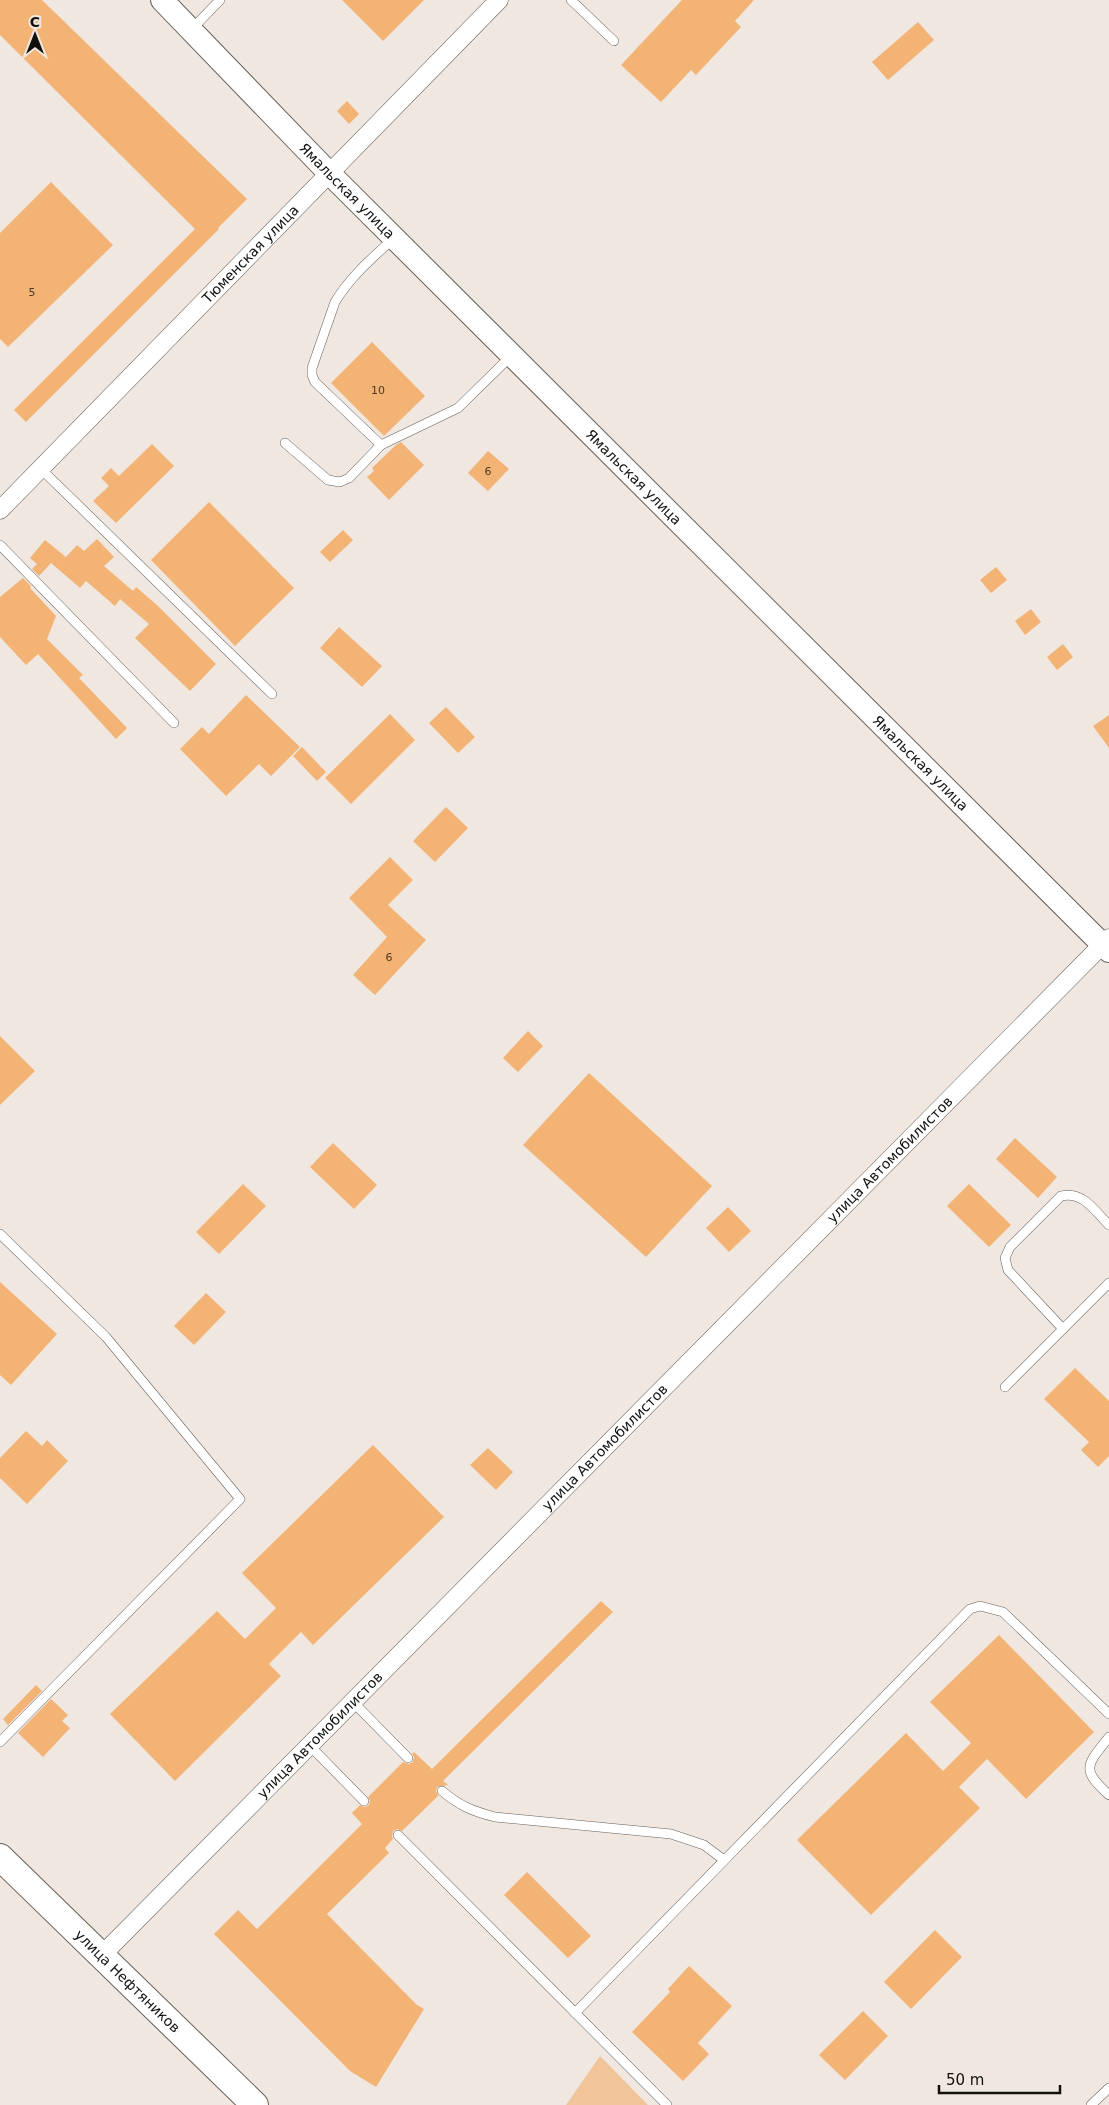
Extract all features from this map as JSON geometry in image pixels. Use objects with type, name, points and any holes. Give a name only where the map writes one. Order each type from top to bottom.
[{"type":"main road","name":"улица Нефтяников","points":[[0,1857],[255,2105]]},
{"type":"street","name":"Ямальская улица","points":[[162,0],[329,173],[511,356],[1107,945]]},
{"type":"street","name":"Тюменская улица","points":[[0,510],[499,0]]},
{"type":"street","name":"улица Автомобилистов","points":[[101,1956],[1107,945]]},
{"type":"lane","points":[[191,30],[220,0]]},
{"type":"lane","points":[[571,0],[614,41]]},
{"type":"lane","points":[[381,446],[315,382],[312,368],[335,302],[340,293],[358,272],[394,238]]},
{"type":"lane","points":[[285,443],[332,482],[340,482],[349,478],[381,446],[458,408],[511,356]]},
{"type":"lane","points":[[41,469],[272,694]]},
{"type":"lane","points":[[0,545],[174,723]]},
{"type":"lane","points":[[1063,1329],[1008,1270],[1005,1258],[1010,1246],[1060,1196],[1071,1194],[1079,1196],[1109,1225]]},
{"type":"lane","points":[[0,1234],[106,1337],[240,1499],[0,1742]]},
{"type":"lane","points":[[1005,1387],[1109,1283]]},
{"type":"lane","points":[[575,2013],[970,1609],[980,1606],[1003,1612],[1109,1714]]},
{"type":"lane","points":[[353,1702],[408,1758]]},
{"type":"lane","points":[[1109,1737],[1091,1759],[1089,1770],[1093,1781],[1109,1795]]},
{"type":"lane","points":[[310,1746],[364,1801]]},
{"type":"lane","points":[[442,1791],[457,1804],[494,1816],[672,1834],[704,1845],[724,1860]]},
{"type":"lane","points":[[398,1835],[667,2105]]},
{"type":"lane","points":[[1091,2105],[1109,2088]]},
{"type":"shaded area","points":[[600,2056],[648,2105],[566,2105]]},
{"type":"building","points":[[0,0],[42,0],[247,199],[26,422],[14,410],[195,229],[0,35]]},
{"type":"building","points":[[342,0],[424,0],[383,41]]},
{"type":"building","points":[[682,0],[754,0],[735,21],[741,27],[696,75],[691,70],[661,102],[621,65]]},
{"type":"building","points":[[918,22],[934,40],[888,80],[872,62]]},
{"type":"building","points":[[347,101],[359,114],[349,124],[337,111]]},
{"type":"building","points":[[51,182],[113,245],[8,347],[0,339],[0,233]]},
{"type":"building","points":[[372,342],[425,396],[384,436],[331,383]]},
{"type":"building","points":[[401,442],[424,465],[389,500],[367,477],[374,471],[372,468]]},
{"type":"building","points":[[152,444],[174,466],[116,523],[93,501],[109,486],[101,478],[111,468],[119,476]]},
{"type":"building","points":[[488,451],[509,469],[488,491],[468,473]]},
{"type":"building","points":[[209,502],[294,588],[235,646],[151,560]]},
{"type":"building","points":[[343,530],[353,540],[330,562],[320,552]]},
{"type":"building","points":[[97,539],[114,557],[104,566],[133,591],[136,587],[158,606],[216,664],[190,691],[135,638],[149,624],[120,599],[115,606],[86,581],[80,588],[51,563],[39,576],[32,569],[37,564],[30,558],[45,540],[66,557],[77,545],[84,551]]},
{"type":"building","points":[[996,567],[1007,580],[991,593],[980,580]]},
{"type":"building","points":[[23,578],[56,616],[47,639],[83,675],[79,678],[127,728],[116,739],[38,654],[26,665],[0,637],[0,597]]},
{"type":"building","points":[[1031,609],[1041,622],[1025,635],[1015,621]]},
{"type":"building","points":[[339,627],[382,666],[362,687],[320,648]]},
{"type":"building","points":[[1063,644],[1073,657],[1057,670],[1047,657]]},
{"type":"building","points":[[246,695],[300,747],[271,776],[259,764],[226,796],[180,749],[202,727],[209,734]]},
{"type":"building","points":[[446,707],[475,737],[458,753],[429,723]]},
{"type":"building","points":[[390,714],[415,740],[351,804],[325,778]]},
{"type":"building","points":[[1109,715],[1109,748],[1093,726]]},
{"type":"building","points":[[302,747],[326,772],[317,781],[293,756]]},
{"type":"building","points":[[446,807],[468,828],[435,862],[413,841]]},
{"type":"building","points":[[390,857],[413,880],[388,905],[426,940],[375,995],[353,975],[387,937],[349,898]]},
{"type":"building","points":[[528,1031],[543,1046],[518,1072],[503,1058]]},
{"type":"building","points":[[0,1036],[35,1071],[0,1105]]},
{"type":"building","points":[[589,1073],[712,1186],[646,1257],[523,1145]]},
{"type":"building","points":[[1015,1138],[1057,1177],[1038,1198],[996,1159]]},
{"type":"building","points":[[333,1143],[377,1185],[354,1209],[310,1167]]},
{"type":"building","points":[[243,1184],[266,1206],[219,1254],[196,1232]]},
{"type":"building","points":[[969,1184],[1011,1225],[989,1247],[947,1206]]},
{"type":"building","points":[[728,1207],[751,1231],[729,1252],[706,1228]]},
{"type":"building","points":[[0,1282],[57,1334],[11,1385],[0,1375]]},
{"type":"building","points":[[206,1293],[226,1312],[194,1345],[174,1326]]},
{"type":"building","points":[[1075,1368],[1109,1401],[1109,1456],[1098,1467],[1081,1450],[1089,1442],[1044,1399]]},
{"type":"building","points":[[26,1431],[42,1446],[47,1440],[68,1461],[27,1504],[0,1478],[0,1458]]},
{"type":"building","points":[[373,1445],[444,1517],[313,1645],[301,1632],[269,1664],[281,1676],[175,1781],[110,1714],[217,1611],[245,1639],[276,1608],[242,1573]]},
{"type":"building","points":[[488,1448],[513,1472],[496,1490],[470,1465]]},
{"type":"building","points":[[601,1601],[613,1612],[443,1781],[448,1785],[437,1787],[438,1796],[402,1831],[397,1829],[393,1831],[393,1839],[385,1848],[389,1853],[327,1914],[417,2005],[424,2009],[376,2087],[350,2071],[214,1934],[238,1910],[257,1929],[362,1824],[352,1813],[360,1805],[365,1807],[369,1805],[370,1800],[368,1797],[403,1762],[409,1764],[413,1762],[414,1757],[412,1754],[414,1752],[432,1769]]},
{"type":"building","points":[[999,1635],[1094,1732],[1026,1799],[987,1759],[959,1787],[980,1808],[871,1915],[797,1840],[906,1733],[943,1771],[971,1743],[930,1702]]},
{"type":"building","points":[[36,1685],[42,1691],[8,1725],[3,1719]]},
{"type":"building","points":[[51,1699],[68,1715],[62,1721],[70,1728],[43,1757],[18,1733]]},
{"type":"building","points":[[527,1872],[591,1936],[568,1958],[504,1895]]},
{"type":"building","points":[[935,1930],[962,1957],[911,2009],[884,1982]]},
{"type":"building","points":[[689,1966],[732,2006],[698,2043],[709,2054],[683,2081],[632,2032],[670,1992],[668,1989]]},
{"type":"building","points":[[863,2011],[888,2036],[845,2080],[819,2055]]}]
